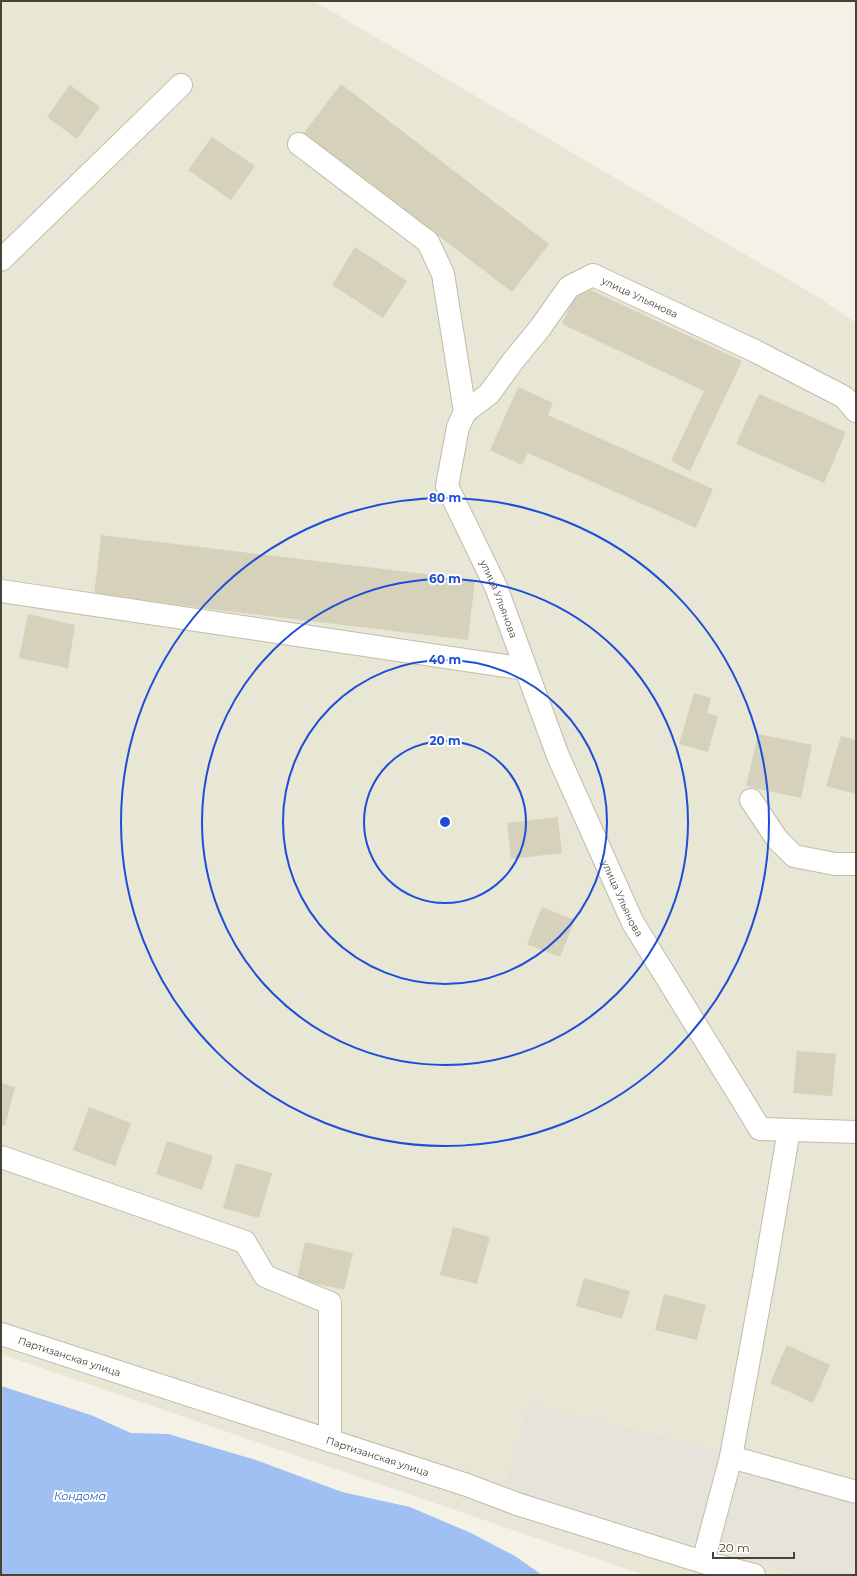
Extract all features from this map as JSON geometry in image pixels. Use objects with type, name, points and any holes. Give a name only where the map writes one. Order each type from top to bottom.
[{"type":"street","points":[[1,260],[181,85]]},
{"type":"street","points":[[299,144],[428,242],[443,274],[465,412]]},
{"type":"street","name":"улица Ульянова","points":[[856,410],[844,397],[768,358],[593,275],[569,287],[490,394],[465,412],[458,427],[447,486],[496,587],[558,756],[633,923],[760,1129],[856,1132]]},
{"type":"street","points":[[1,590],[526,669]]},
{"type":"street","points":[[751,800],[777,839],[794,856],[835,864],[856,864]]},
{"type":"street","points":[[703,1562],[731,1457],[789,1130]]},
{"type":"street","points":[[1,1157],[245,1242],[264,1276],[330,1303],[330,1441]]},
{"type":"street","name":"Партизанская улица","points":[[1,1334],[467,1485],[517,1504],[703,1562],[754,1575]]},
{"type":"street","points":[[731,1457],[856,1492]]},
{"type":"shaded area","points":[[1,1],[314,1],[821,299],[856,323],[856,1575],[644,1575],[1,1354]]},
{"type":"shaded area","points":[[528,1404],[856,1483],[856,1575],[799,1575],[505,1489]]},
{"type":"water","name":"Кондома","points":[[1,1386],[91,1415],[131,1433],[168,1434],[256,1460],[342,1492],[410,1507],[471,1533],[515,1556],[542,1575],[1,1575]]},
{"type":"building","points":[[341,84],[549,244],[512,292],[304,133]]},
{"type":"building","points":[[70,85],[100,107],[77,139],[47,117]]},
{"type":"building","points":[[212,137],[255,166],[231,200],[188,170]]},
{"type":"building","points":[[355,247],[407,281],[383,318],[332,285]]},
{"type":"building","points":[[580,285],[742,361],[690,471],[671,461],[704,391],[562,324]]},
{"type":"building","points":[[518,387],[553,403],[548,415],[713,489],[696,528],[528,453],[522,465],[490,450]]},
{"type":"building","points":[[759,394],[846,432],[824,483],[736,444]]},
{"type":"building","points":[[101,535],[475,580],[468,640],[94,595]]},
{"type":"building","points":[[28,614],[75,625],[68,668],[19,658]]},
{"type":"building","points":[[694,693],[711,698],[707,713],[718,716],[708,752],[679,744]]},
{"type":"building","points":[[758,734],[812,745],[801,798],[746,786]]},
{"type":"building","points":[[841,736],[856,740],[856,794],[826,786]]},
{"type":"building","points":[[558,817],[562,853],[511,859],[507,823]]},
{"type":"building","points":[[542,907],[575,920],[560,957],[527,944]]},
{"type":"building","points":[[797,1051],[836,1054],[832,1096],[793,1093]]},
{"type":"building","points":[[1,1083],[15,1087],[5,1126],[1,1125]]},
{"type":"building","points":[[89,1107],[131,1123],[115,1166],[73,1150]]},
{"type":"building","points":[[167,1141],[213,1156],[202,1190],[156,1174]]},
{"type":"building","points":[[236,1163],[272,1173],[259,1218],[223,1208]]},
{"type":"building","points":[[453,1227],[490,1237],[477,1284],[440,1275]]},
{"type":"building","points":[[305,1242],[353,1253],[344,1290],[297,1279]]},
{"type":"building","points":[[584,1278],[630,1291],[622,1319],[576,1306]]},
{"type":"building","points":[[664,1294],[706,1305],[697,1340],[655,1330]]},
{"type":"building","points":[[787,1345],[830,1365],[813,1403],[770,1383]]}]
